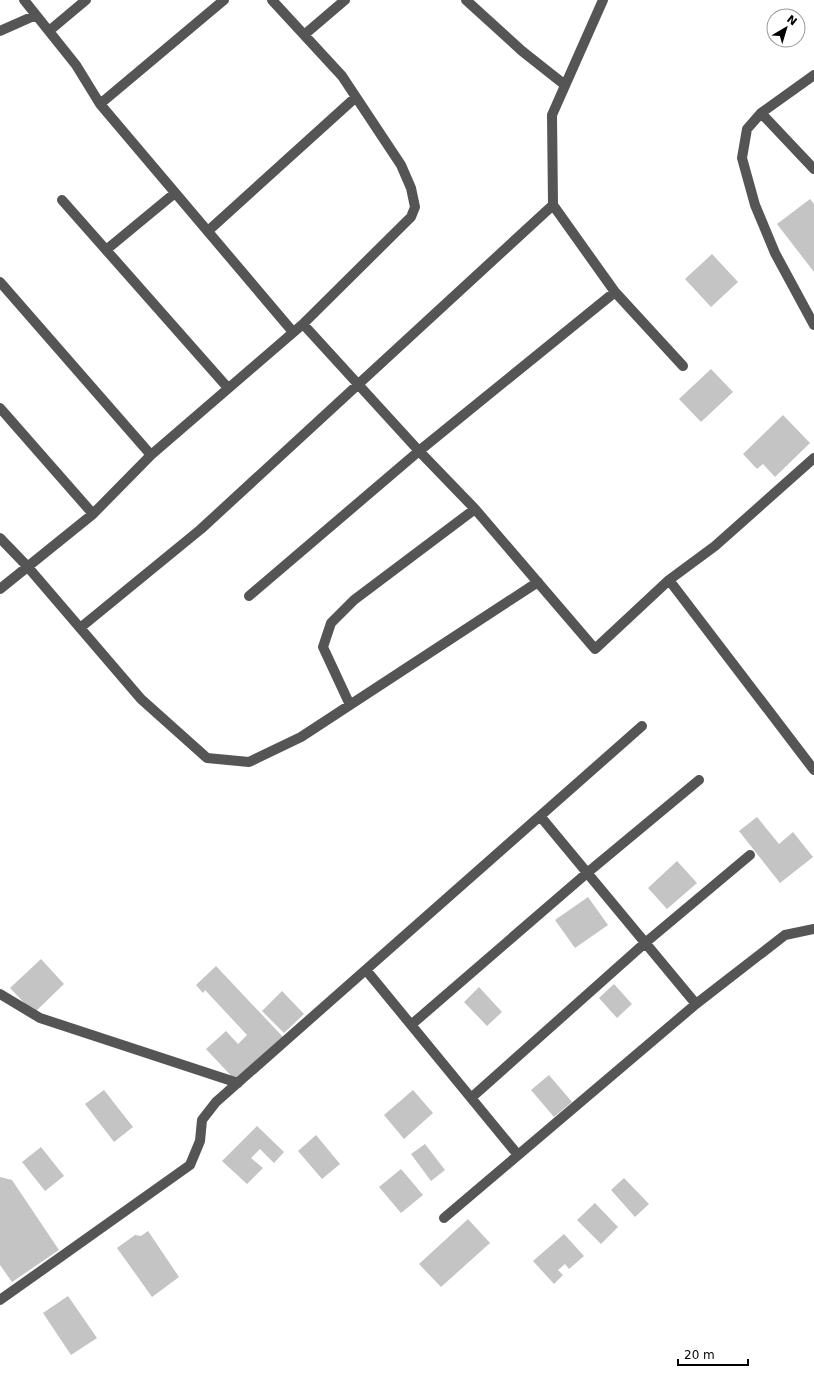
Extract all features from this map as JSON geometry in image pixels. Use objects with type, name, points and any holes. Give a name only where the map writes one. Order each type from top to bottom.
[{"type":"street","points":[[24,0],[76,65],[100,104],[293,332]]},
{"type":"street","points":[[48,31],[86,0]]},
{"type":"street","points":[[100,104],[224,0]]},
{"type":"street","points":[[0,589],[93,514],[150,455],[303,324],[411,217],[415,207],[411,188],[401,165],[342,76],[272,0]]},
{"type":"street","points":[[304,35],[346,0]]},
{"type":"street","points":[[466,0],[522,51],[565,85]]},
{"type":"street","points":[[603,0],[552,115],[553,205],[615,292],[683,366]]},
{"type":"street","points":[[0,31],[36,15]]},
{"type":"street","points":[[814,75],[761,113],[746,129],[742,158],[755,205],[774,253],[814,325]]},
{"type":"street","points":[[208,231],[356,97]]},
{"type":"street","points":[[761,113],[814,169]]},
{"type":"street","points":[[106,250],[176,193]]},
{"type":"street","points":[[62,200],[228,388]]},
{"type":"street","points":[[80,628],[201,529],[553,205]]},
{"type":"street","points":[[0,282],[150,455]]},
{"type":"street","points":[[248,596],[419,451],[615,292]]},
{"type":"street","points":[[303,324],[419,451],[475,509],[595,649],[669,580],[715,546],[814,458]]},
{"type":"street","points":[[0,408],[93,514]]},
{"type":"street","points":[[350,705],[323,647],[331,623],[354,600],[475,509]]},
{"type":"street","points":[[0,538],[27,566],[141,699],[207,758],[249,762],[301,737],[538,582]]},
{"type":"street","points":[[669,580],[814,770]]},
{"type":"street","points":[[0,1300],[190,1165],[200,1141],[202,1120],[216,1102],[642,726]]},
{"type":"street","points":[[411,1025],[587,873],[699,780]]},
{"type":"street","points":[[540,816],[696,1004]]},
{"type":"street","points":[[470,1098],[645,943],[750,855]]},
{"type":"street","points":[[444,1218],[696,1004],[784,934],[814,929]]},
{"type":"street","points":[[366,970],[518,1155]]},
{"type":"street","points":[[0,994],[40,1018],[238,1083]]},
{"type":"building","points":[[810,199],[814,204],[814,272],[777,224]]},
{"type":"building","points":[[712,254],[738,282],[711,307],[685,279]]},
{"type":"building","points":[[711,369],[733,392],[701,422],[679,399]]},
{"type":"building","points":[[783,415],[810,443],[775,477],[763,464],[757,469],[743,454]]},
{"type":"building","points":[[757,817],[779,844],[793,832],[813,857],[780,883],[739,831]]},
{"type":"building","points":[[677,861],[697,883],[667,909],[648,888]]},
{"type":"building","points":[[588,897],[608,925],[575,948],[555,920]]},
{"type":"building","points":[[41,959],[64,984],[34,1013],[10,988]]},
{"type":"building","points":[[216,966],[283,1037],[236,1081],[206,1049],[226,1031],[238,1044],[247,1035],[205,990],[203,993],[196,985]]},
{"type":"building","points":[[614,984],[632,1004],[617,1018],[599,998]]},
{"type":"building","points":[[479,987],[502,1012],[487,1026],[464,1002]]},
{"type":"building","points":[[282,991],[304,1014],[284,1033],[262,1011]]},
{"type":"building","points":[[549,1075],[572,1102],[554,1117],[531,1090]]},
{"type":"building","points":[[104,1090],[133,1127],[114,1142],[85,1104]]},
{"type":"building","points":[[413,1090],[433,1113],[404,1139],[384,1115]]},
{"type":"building","points":[[257,1126],[284,1152],[274,1163],[260,1149],[251,1158],[263,1168],[247,1184],[222,1161]]},
{"type":"building","points":[[316,1135],[340,1164],[322,1179],[298,1151]]},
{"type":"building","points":[[425,1144],[445,1170],[431,1181],[411,1154]]},
{"type":"building","points":[[41,1147],[64,1176],[45,1191],[22,1162]]},
{"type":"building","points":[[401,1169],[423,1195],[401,1213],[379,1187]]},
{"type":"building","points":[[0,1177],[12,1180],[59,1250],[12,1282],[0,1265]]},
{"type":"building","points":[[624,1178],[649,1204],[635,1217],[611,1190]]},
{"type":"building","points":[[595,1203],[618,1227],[601,1244],[577,1220]]},
{"type":"building","points":[[468,1219],[490,1243],[441,1287],[419,1264]]},
{"type":"building","points":[[148,1231],[179,1277],[152,1297],[117,1248],[135,1235],[141,1236]]},
{"type":"building","points":[[564,1234],[584,1256],[569,1269],[565,1264],[558,1270],[563,1275],[554,1284],[533,1261]]},
{"type":"building","points":[[68,1296],[97,1338],[71,1355],[43,1313]]}]
